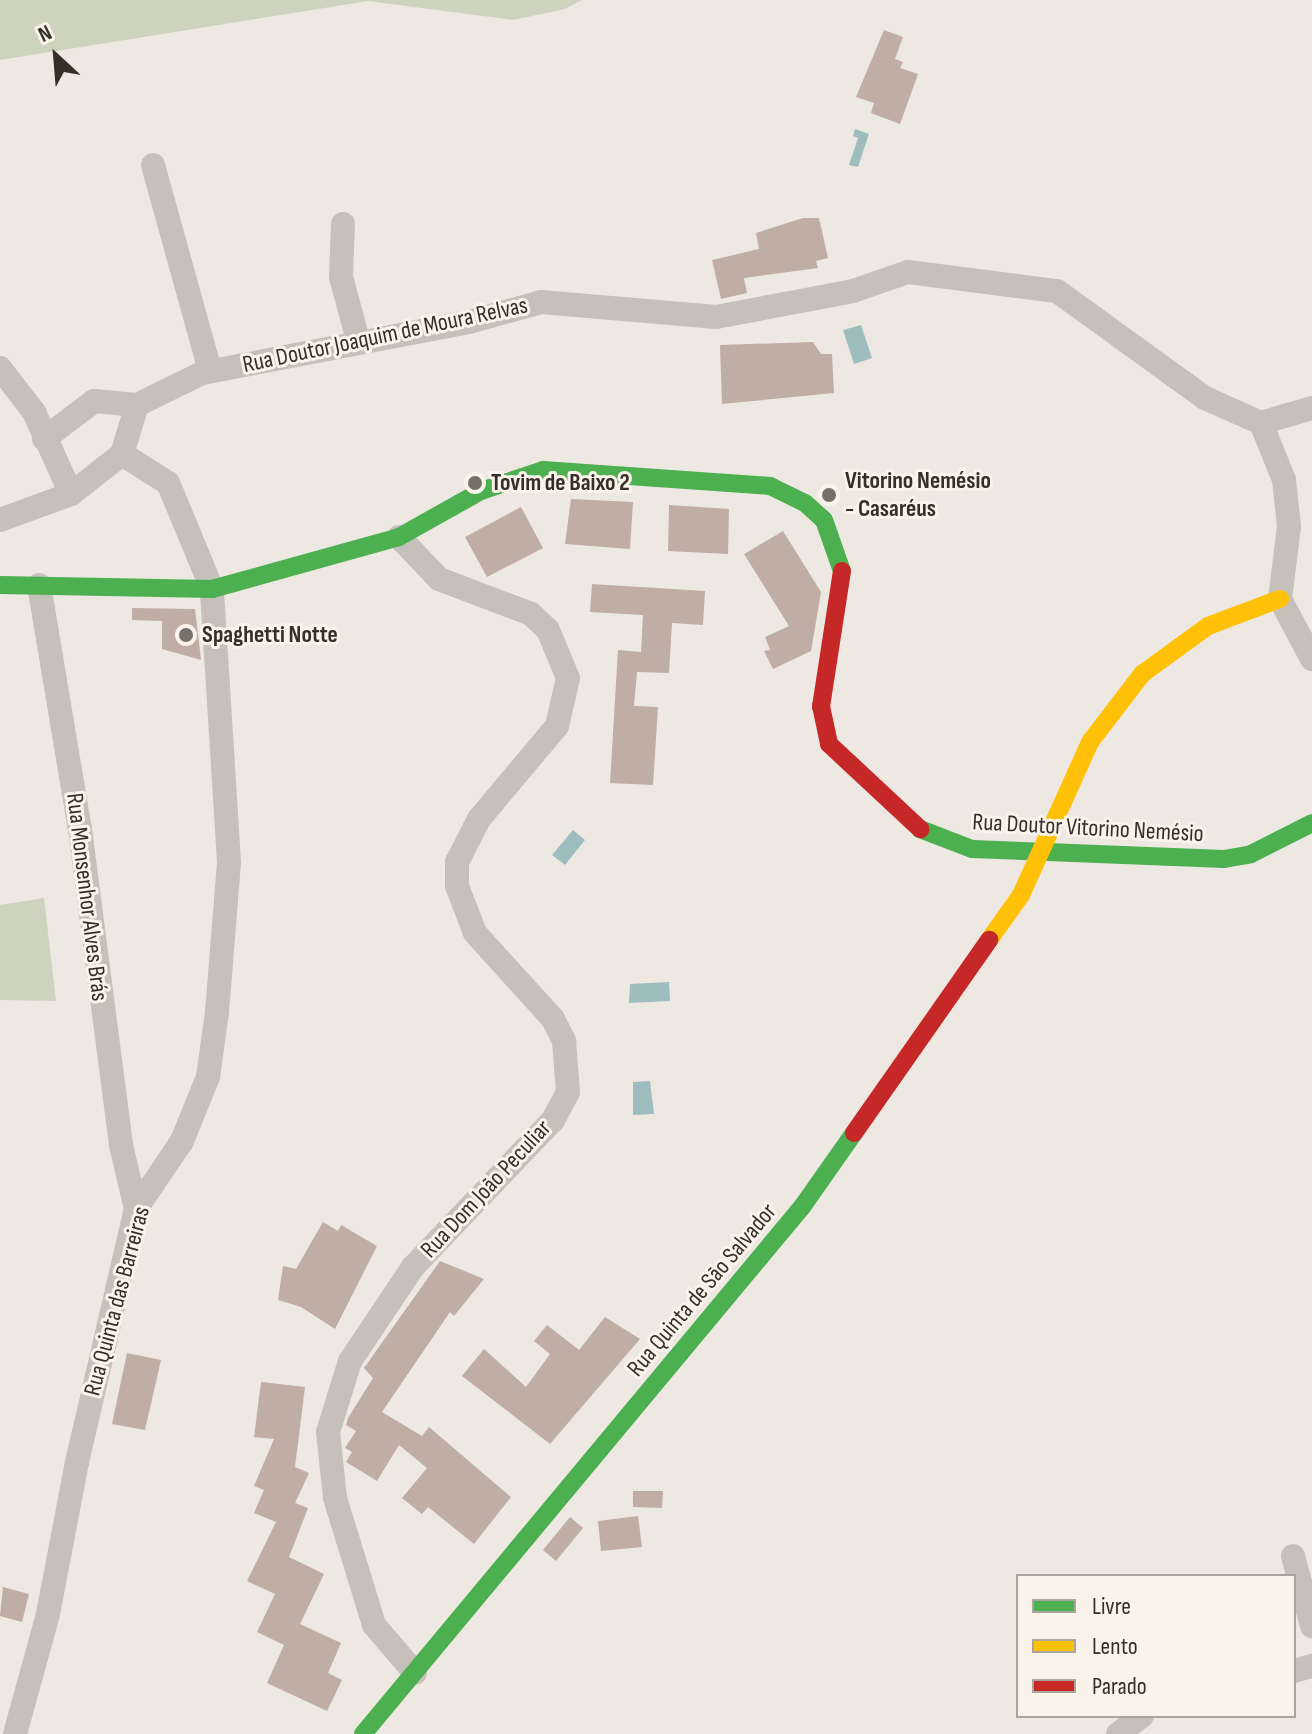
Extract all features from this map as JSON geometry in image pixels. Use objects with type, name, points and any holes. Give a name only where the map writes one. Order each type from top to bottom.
[{"type":"street","points":[[153,165],[210,371]]},
{"type":"street","points":[[343,224],[341,277],[358,340]]},
{"type":"street","name":"Rua Doutor Joaquim de Moura Relvas","points":[[137,405],[210,371],[358,340],[469,322],[541,302],[716,317],[853,291],[908,272],[1057,291],[1205,398],[1261,423]]},
{"type":"street","points":[[0,368],[34,412],[71,494]]},
{"type":"street","points":[[0,520],[71,494],[122,454],[137,405],[94,401],[44,439]]},
{"type":"street","points":[[1312,408],[1261,423],[1284,480],[1289,526],[1280,599],[1312,659]]},
{"type":"street","name":"Rua Quinta das Barreiras","points":[[15,1734],[48,1614],[77,1462],[136,1209],[182,1141],[208,1077],[217,1012],[229,862],[212,589],[168,483],[122,454]]},
{"type":"street","name":"Rua Doutor Vitorino Nemésio","points":[[0,585],[212,589],[399,537],[481,491],[543,470],[770,486],[824,520],[841,563],[843,585],[821,706],[829,744],[914,827],[972,849],[1224,859],[1251,854],[1312,823]]},
{"type":"street","name":"Rua Dom João Peculiar","points":[[399,537],[439,579],[531,614],[548,630],[568,678],[557,726],[479,819],[457,862],[457,886],[475,933],[553,1019],[564,1041],[568,1092],[553,1120],[413,1267],[350,1361],[328,1432],[335,1498],[374,1625],[415,1673]]},
{"type":"street","name":"Rua Monsenhor Alves Brás","points":[[39,585],[80,829],[121,1145],[136,1209]]},
{"type":"street","name":"Rua Quinta de São Salvador","points":[[363,1734],[802,1207],[1021,895],[1090,742],[1142,674],[1208,626],[1280,599]]},
{"type":"street","points":[[1293,1556],[1312,1626]]},
{"type":"street","points":[[1118,1734],[1139,1718]]},
{"type":"green space","points":[[0,0],[582,0],[565,9],[513,20],[368,1],[0,60]]},
{"type":"green space","points":[[44,898],[56,1001],[0,1000],[0,905]]},
{"type":"water","points":[[855,129],[869,134],[858,167],[849,165],[858,138],[853,136]]},
{"type":"water","points":[[861,325],[872,358],[854,364],[843,330]]},
{"type":"water","points":[[573,830],[585,840],[565,865],[552,855]]},
{"type":"water","points":[[669,982],[670,1001],[629,1003],[630,984]]},
{"type":"water","points":[[650,1081],[654,1114],[633,1115],[633,1082]]},
{"type":"building","points":[[884,30],[903,37],[895,59],[903,62],[900,68],[918,74],[900,124],[871,113],[874,103],[856,97]]},
{"type":"building","points":[[803,218],[819,218],[828,258],[816,261],[818,268],[744,278],[747,293],[721,299],[712,260],[759,249],[756,233]]},
{"type":"building","points":[[813,342],[821,354],[832,354],[834,393],[722,404],[720,345]]},
{"type":"building","points":[[571,499],[633,502],[630,549],[565,544]]},
{"type":"building","points":[[669,505],[729,509],[728,554],[668,551]]},
{"type":"building","points":[[521,507],[543,548],[487,577],[465,537]]},
{"type":"building","points":[[783,531],[821,592],[811,651],[773,669],[764,651],[770,650],[765,637],[789,626],[744,554]]},
{"type":"building","points":[[592,584],[705,591],[703,625],[672,623],[669,673],[637,672],[634,706],[658,707],[653,785],[610,783],[618,650],[641,652],[643,615],[590,612]]},
{"type":"building","name":"Spaghetti Notte","points":[[132,608],[195,609],[201,660],[162,649],[162,621],[132,620]]},
{"type":"building","points":[[323,1222],[338,1231],[341,1225],[377,1246],[335,1329],[301,1307],[278,1300],[283,1266],[296,1269]]},
{"type":"building","points":[[440,1261],[484,1279],[454,1316],[450,1312],[382,1412],[422,1436],[429,1427],[511,1497],[474,1544],[428,1507],[422,1514],[402,1498],[427,1468],[399,1445],[377,1481],[346,1462],[352,1452],[345,1448],[356,1431],[346,1425],[348,1418],[373,1378],[364,1368]]},
{"type":"building","points":[[605,1317],[640,1339],[550,1444],[462,1376],[484,1349],[526,1387],[550,1354],[534,1341],[547,1325],[579,1350]]},
{"type":"building","points":[[127,1353],[161,1360],[145,1430],[112,1424]]},
{"type":"building","points":[[261,1382],[305,1387],[295,1467],[309,1473],[295,1503],[308,1508],[289,1557],[324,1574],[300,1624],[341,1643],[328,1673],[342,1680],[327,1711],[267,1683],[284,1645],[257,1632],[275,1594],[247,1581],[276,1522],[254,1513],[264,1490],[254,1486],[274,1439],[254,1437]]},
{"type":"building","points":[[633,1491],[663,1491],[662,1508],[633,1507]]},
{"type":"building","points":[[638,1516],[642,1547],[601,1551],[598,1521]]},
{"type":"building","points":[[570,1517],[583,1528],[556,1561],[543,1550]]},
{"type":"building","points":[[3,1587],[29,1594],[22,1622],[0,1616]]},
{"type":"traffic: fast","points":[[0,585],[212,589],[399,537],[481,491],[543,470],[770,486],[805,503],[824,520],[842,571]]},
{"type":"traffic: fast","points":[[920,829],[972,849],[1224,859],[1251,854],[1312,823]]},
{"type":"traffic: fast","points":[[363,1734],[802,1207],[854,1133]]},
{"type":"traffic: slow","points":[[989,940],[1021,895],[1090,742],[1142,674],[1208,626],[1280,599]]},
{"type":"traffic: jam","points":[[842,571],[821,706],[829,744],[920,829]]},
{"type":"traffic: jam","points":[[854,1133],[989,940]]},
{"type":"place","name":"Tovim de Baixo 2","points":[[475,483]]},
{"type":"place","name":"Vitorino Nemésio - Casaréus","points":[[829,495]]},
{"type":"place","name":"Spaghetti Notte","points":[[186,635]]}]
